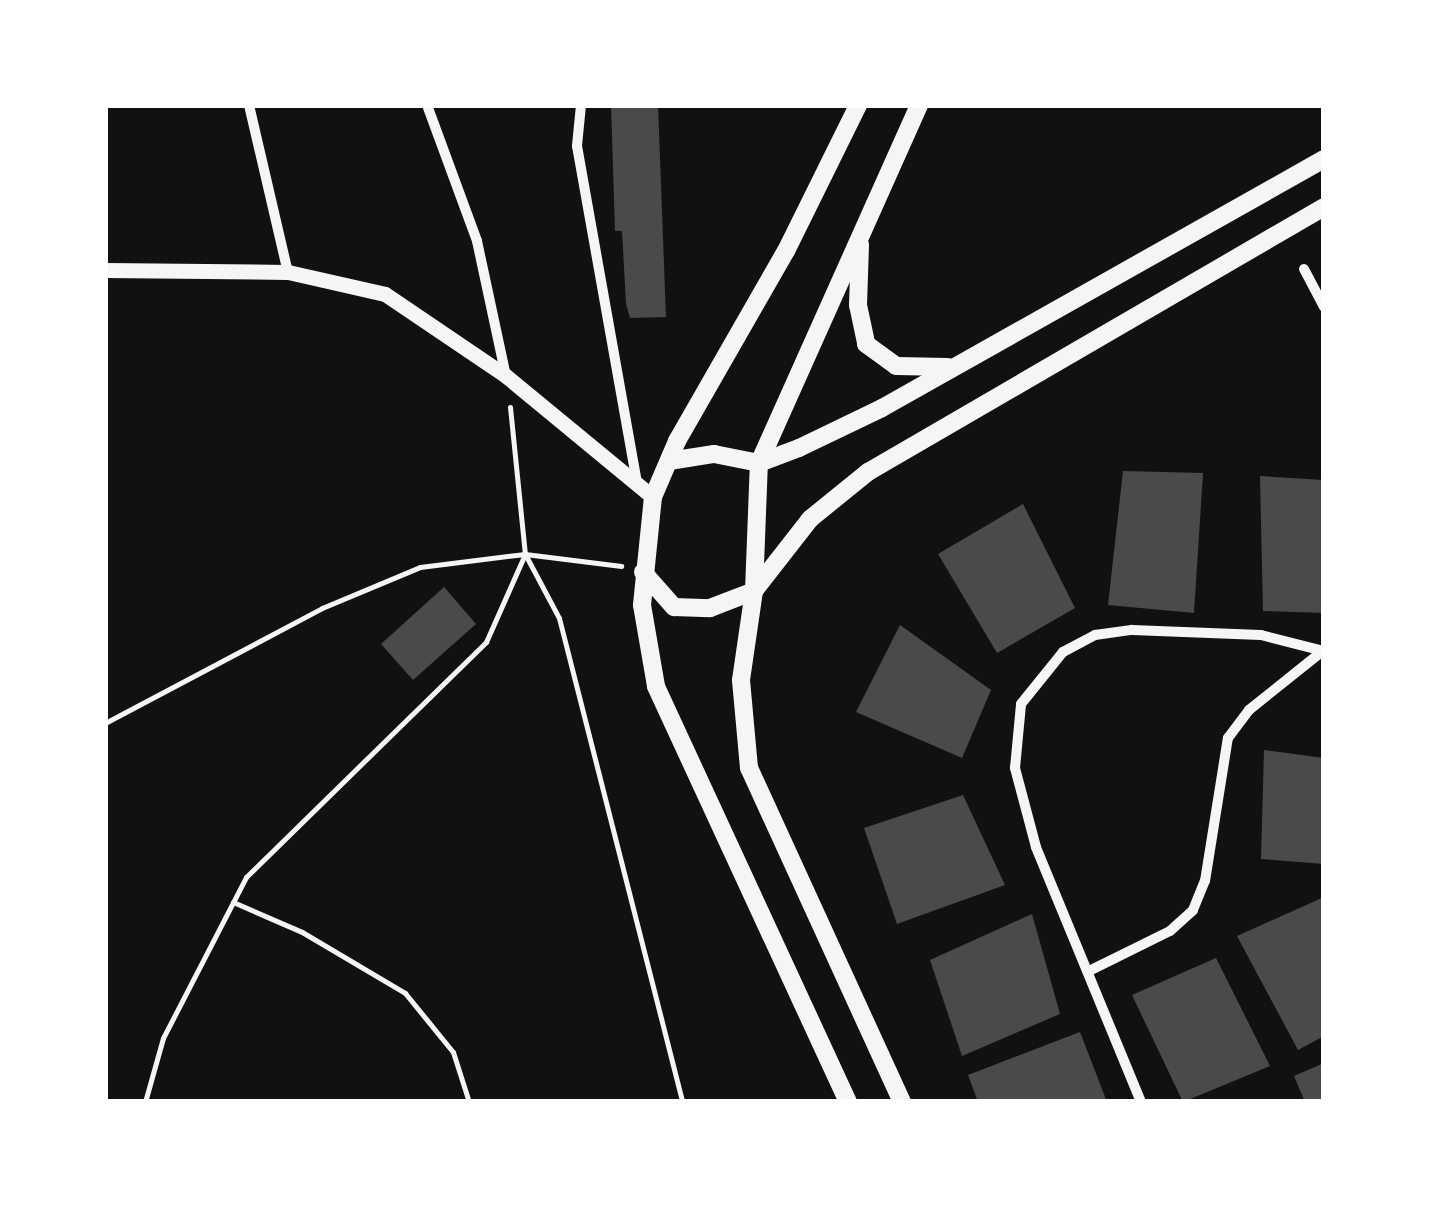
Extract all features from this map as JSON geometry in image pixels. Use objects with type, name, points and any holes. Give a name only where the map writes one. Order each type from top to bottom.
[{"type":"main road","points":[[848,1102],[656,686],[643,572],[654,497],[668,462],[858,105]]},
{"type":"main road","points":[[902,1102],[749,768],[741,680],[754,591],[759,463],[919,105]]},
{"type":"main road","points":[[668,462],[714,454],[759,463],[960,365],[1324,159]]},
{"type":"main road","points":[[643,572],[674,608],[710,608],[754,591],[810,520],[868,472],[1324,206]]},
{"type":"main road","points":[[860,234],[858,304],[866,344],[896,366],[928,371],[960,365]]},
{"type":"street","points":[[249,105],[288,272]]},
{"type":"street","points":[[428,105],[477,240],[506,376]]},
{"type":"street","points":[[581,105],[577,146],[637,484]]},
{"type":"street","points":[[105,270],[288,272],[385,294],[506,376],[654,497]]},
{"type":"street","points":[[1304,270],[1324,307]]},
{"type":"street","points":[[1141,1102],[1036,846],[1016,768],[1021,704],[1038,676],[1062,652],[1095,636],[1132,630],[1261,635],[1324,650]]},
{"type":"street","points":[[1088,972],[1170,931],[1193,910],[1205,880],[1228,738],[1249,710],[1324,650]]},
{"type":"path","points":[[506,376],[525,554],[559,618],[682,1102]]},
{"type":"path","points":[[145,1102],[164,1038],[246,877],[486,642],[525,554]]},
{"type":"path","points":[[105,723],[322,608],[420,567],[525,554],[643,572]]},
{"type":"path","points":[[233,902],[302,932],[405,993],[453,1052],[470,1102]]},
{"type":"building","points":[[611,105],[658,105],[666,317],[630,318],[626,304],[622,231],[615,231]]},
{"type":"building","points":[[1123,471],[1203,473],[1194,613],[1108,605]]},
{"type":"building","points":[[1260,476],[1324,480],[1324,613],[1263,611]]},
{"type":"building","points":[[1023,504],[1075,608],[997,653],[938,554]]},
{"type":"building","points":[[444,587],[476,624],[413,680],[381,644]]},
{"type":"building","points":[[900,625],[991,690],[962,758],[856,712]]},
{"type":"building","points":[[1264,750],[1324,758],[1324,864],[1261,859]]},
{"type":"building","points":[[963,795],[1005,885],[897,924],[864,828]]},
{"type":"building","points":[[1324,897],[1324,1036],[1298,1050],[1237,936]]},
{"type":"building","points":[[1032,914],[1060,1014],[962,1056],[930,960]]},
{"type":"building","points":[[1216,958],[1270,1066],[1183,1102],[1132,995]]},
{"type":"building","points":[[1080,1032],[1107,1102],[978,1102],[968,1075]]},
{"type":"building","points":[[1324,1063],[1324,1102],[1305,1102],[1294,1076]]}]
